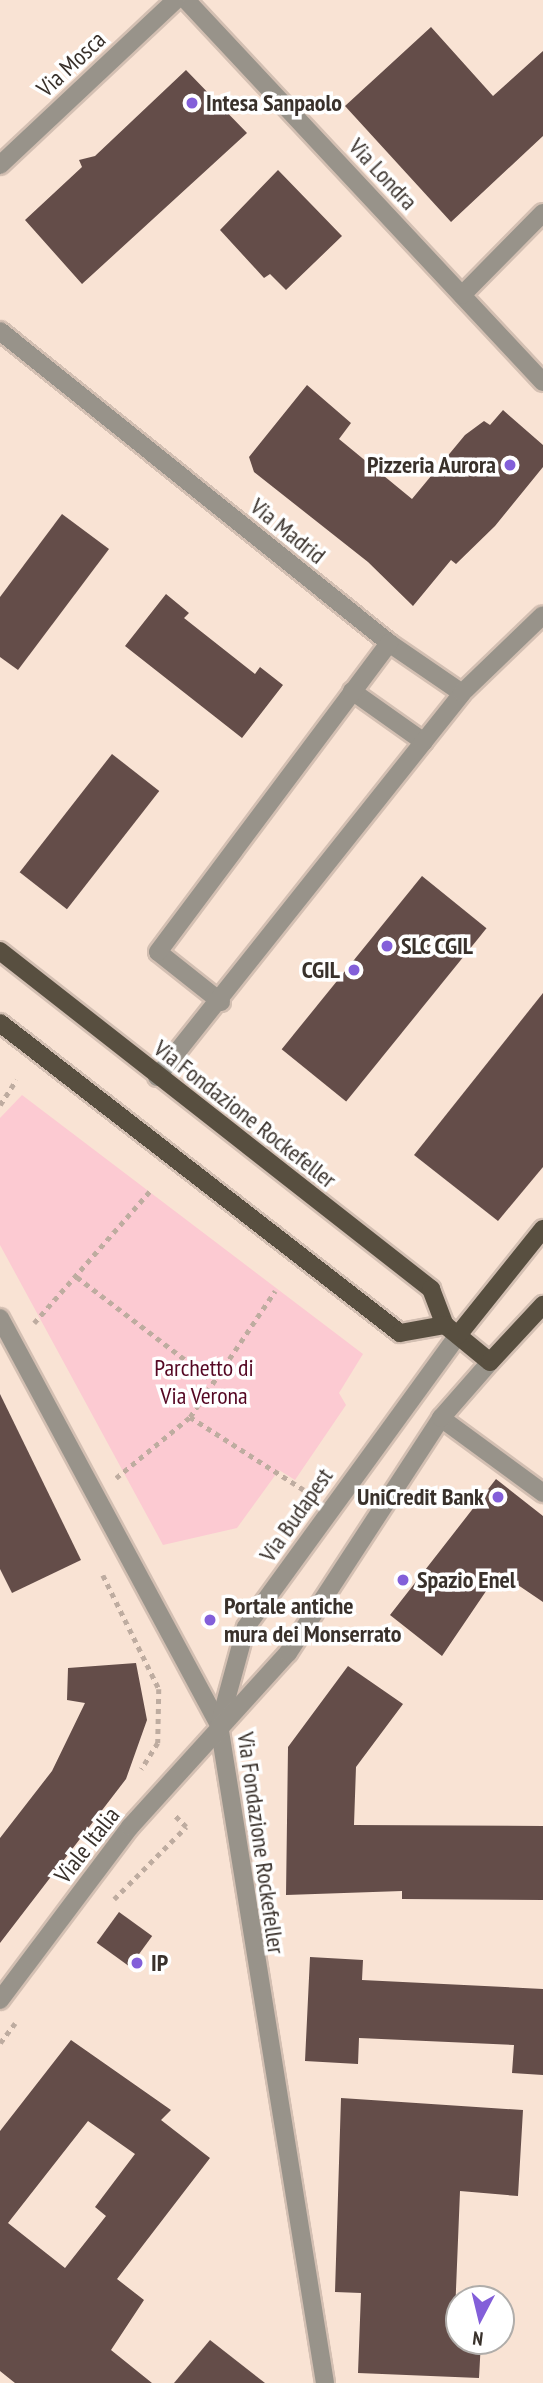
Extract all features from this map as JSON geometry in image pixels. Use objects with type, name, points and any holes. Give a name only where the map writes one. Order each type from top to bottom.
[{"type":"main road","name":"Via Fondazione Rockefeller","points":[[0,951],[157,1077],[431,1289],[452,1330],[490,1362]]},
{"type":"main road","points":[[0,1023],[400,1333],[452,1330]]},
{"type":"main road","name":"Via Budapest","points":[[452,1330],[543,1229]]},
{"type":"main road","points":[[490,1362],[543,1305]]},
{"type":"street","name":"Via Mosca","points":[[0,164],[176,0]]},
{"type":"street","name":"Via Londra","points":[[186,0],[543,382]]},
{"type":"street","points":[[462,295],[543,213]]},
{"type":"street","name":"Via Madrid","points":[[0,331],[389,643],[462,693]]},
{"type":"street","points":[[157,1077],[221,1002],[462,693],[543,615]]},
{"type":"street","points":[[221,1002],[158,952],[389,643]]},
{"type":"street","points":[[352,691],[424,742]]},
{"type":"street","name":"Via Fondazione Rockefeller","points":[[0,1318],[219,1725],[325,2383]]},
{"type":"street","name":"Via Budapest","points":[[219,1725],[246,1627],[452,1330]]},
{"type":"street","points":[[219,1725],[288,1653],[442,1418],[490,1362]]},
{"type":"street","points":[[442,1418],[543,1493]]},
{"type":"street","name":"Viale Italia","points":[[0,2000],[130,1827],[219,1725]]},
{"type":"path","points":[[0,1105],[16,1080]]},
{"type":"path","points":[[31,1326],[151,1190]]},
{"type":"path","points":[[77,1277],[213,1381]]},
{"type":"path","points":[[115,1479],[190,1417],[275,1291]]},
{"type":"path","points":[[190,1417],[304,1490]]},
{"type":"path","points":[[134,1780],[158,1743],[159,1689]]},
{"type":"green space","name":"Parchetto di Via Verona","points":[[22,1095],[363,1354],[339,1393],[346,1405],[295,1480],[279,1470],[237,1528],[163,1545],[0,1245],[0,1118]]},
{"type":"building","points":[[431,27],[493,96],[543,51],[543,136],[451,222],[345,106]]},
{"type":"building","points":[[186,70],[247,133],[82,284],[25,220],[82,167],[79,160],[95,156]]},
{"type":"building","points":[[278,170],[342,236],[286,290],[270,274],[264,278],[220,230]]},
{"type":"building","points":[[307,385],[351,423],[339,439],[412,499],[465,435],[484,421],[490,425],[503,410],[543,445],[543,467],[495,526],[456,564],[451,560],[413,606],[368,562],[254,472],[249,457]]},
{"type":"building","points":[[62,514],[109,549],[18,670],[0,657],[0,597]]},
{"type":"building","points":[[166,594],[189,613],[184,618],[255,674],[260,667],[283,685],[242,738],[125,646]]},
{"type":"building","points":[[112,754],[159,791],[67,909],[20,872]]},
{"type":"building","points":[[422,876],[487,928],[346,1102],[282,1049]]},
{"type":"building","points":[[543,993],[543,1167],[498,1221],[414,1155]]},
{"type":"building","points":[[0,1394],[81,1560],[12,1593],[0,1569]]},
{"type":"building","points":[[496,1479],[543,1516],[543,1602],[499,1572],[442,1656],[390,1615]]},
{"type":"building","points":[[136,1663],[147,1720],[126,1779],[0,1943],[0,1838],[52,1771],[85,1703],[67,1700],[68,1668]]},
{"type":"building","points":[[348,1666],[403,1704],[356,1767],[354,1825],[543,1826],[543,1900],[402,1899],[402,1891],[286,1895],[288,1747]]},
{"type":"building","points":[[119,1912],[152,1936],[130,1967],[97,1943]]},
{"type":"building","points":[[310,1957],[363,1960],[362,1980],[543,1989],[543,2075],[512,2073],[514,2045],[359,2038],[358,2064],[305,2061]]},
{"type":"building","points":[[71,2040],[171,2110],[161,2120],[210,2158],[117,2279],[144,2300],[111,2350],[152,2383],[15,2383],[0,2371],[0,2131]],"holes":[[[88,2121],[135,2154],[95,2207],[106,2216],[65,2268],[8,2223]]]},
{"type":"building","points":[[341,2098],[523,2110],[518,2196],[460,2191],[456,2285],[445,2285],[445,2355],[480,2355],[479,2378],[358,2373],[361,2293],[335,2292]]},
{"type":"building","points":[[210,2340],[265,2383],[174,2383]]},
{"type":"place","name":"Intesa Sanpaolo","points":[[192,103]]},
{"type":"place","name":"Pizzeria Aurora","points":[[510,465]]},
{"type":"place","name":"SLC CGIL","points":[[387,946]]},
{"type":"place","name":"CGIL","points":[[354,970]]},
{"type":"place","name":"UniCredit Bank","points":[[498,1497]]},
{"type":"place","name":"Spazio Enel","points":[[403,1580]]},
{"type":"place","name":"Portale antiche mura dei Monserrato","points":[[210,1620]]},
{"type":"place","name":"IP","points":[[137,1963]]}]
